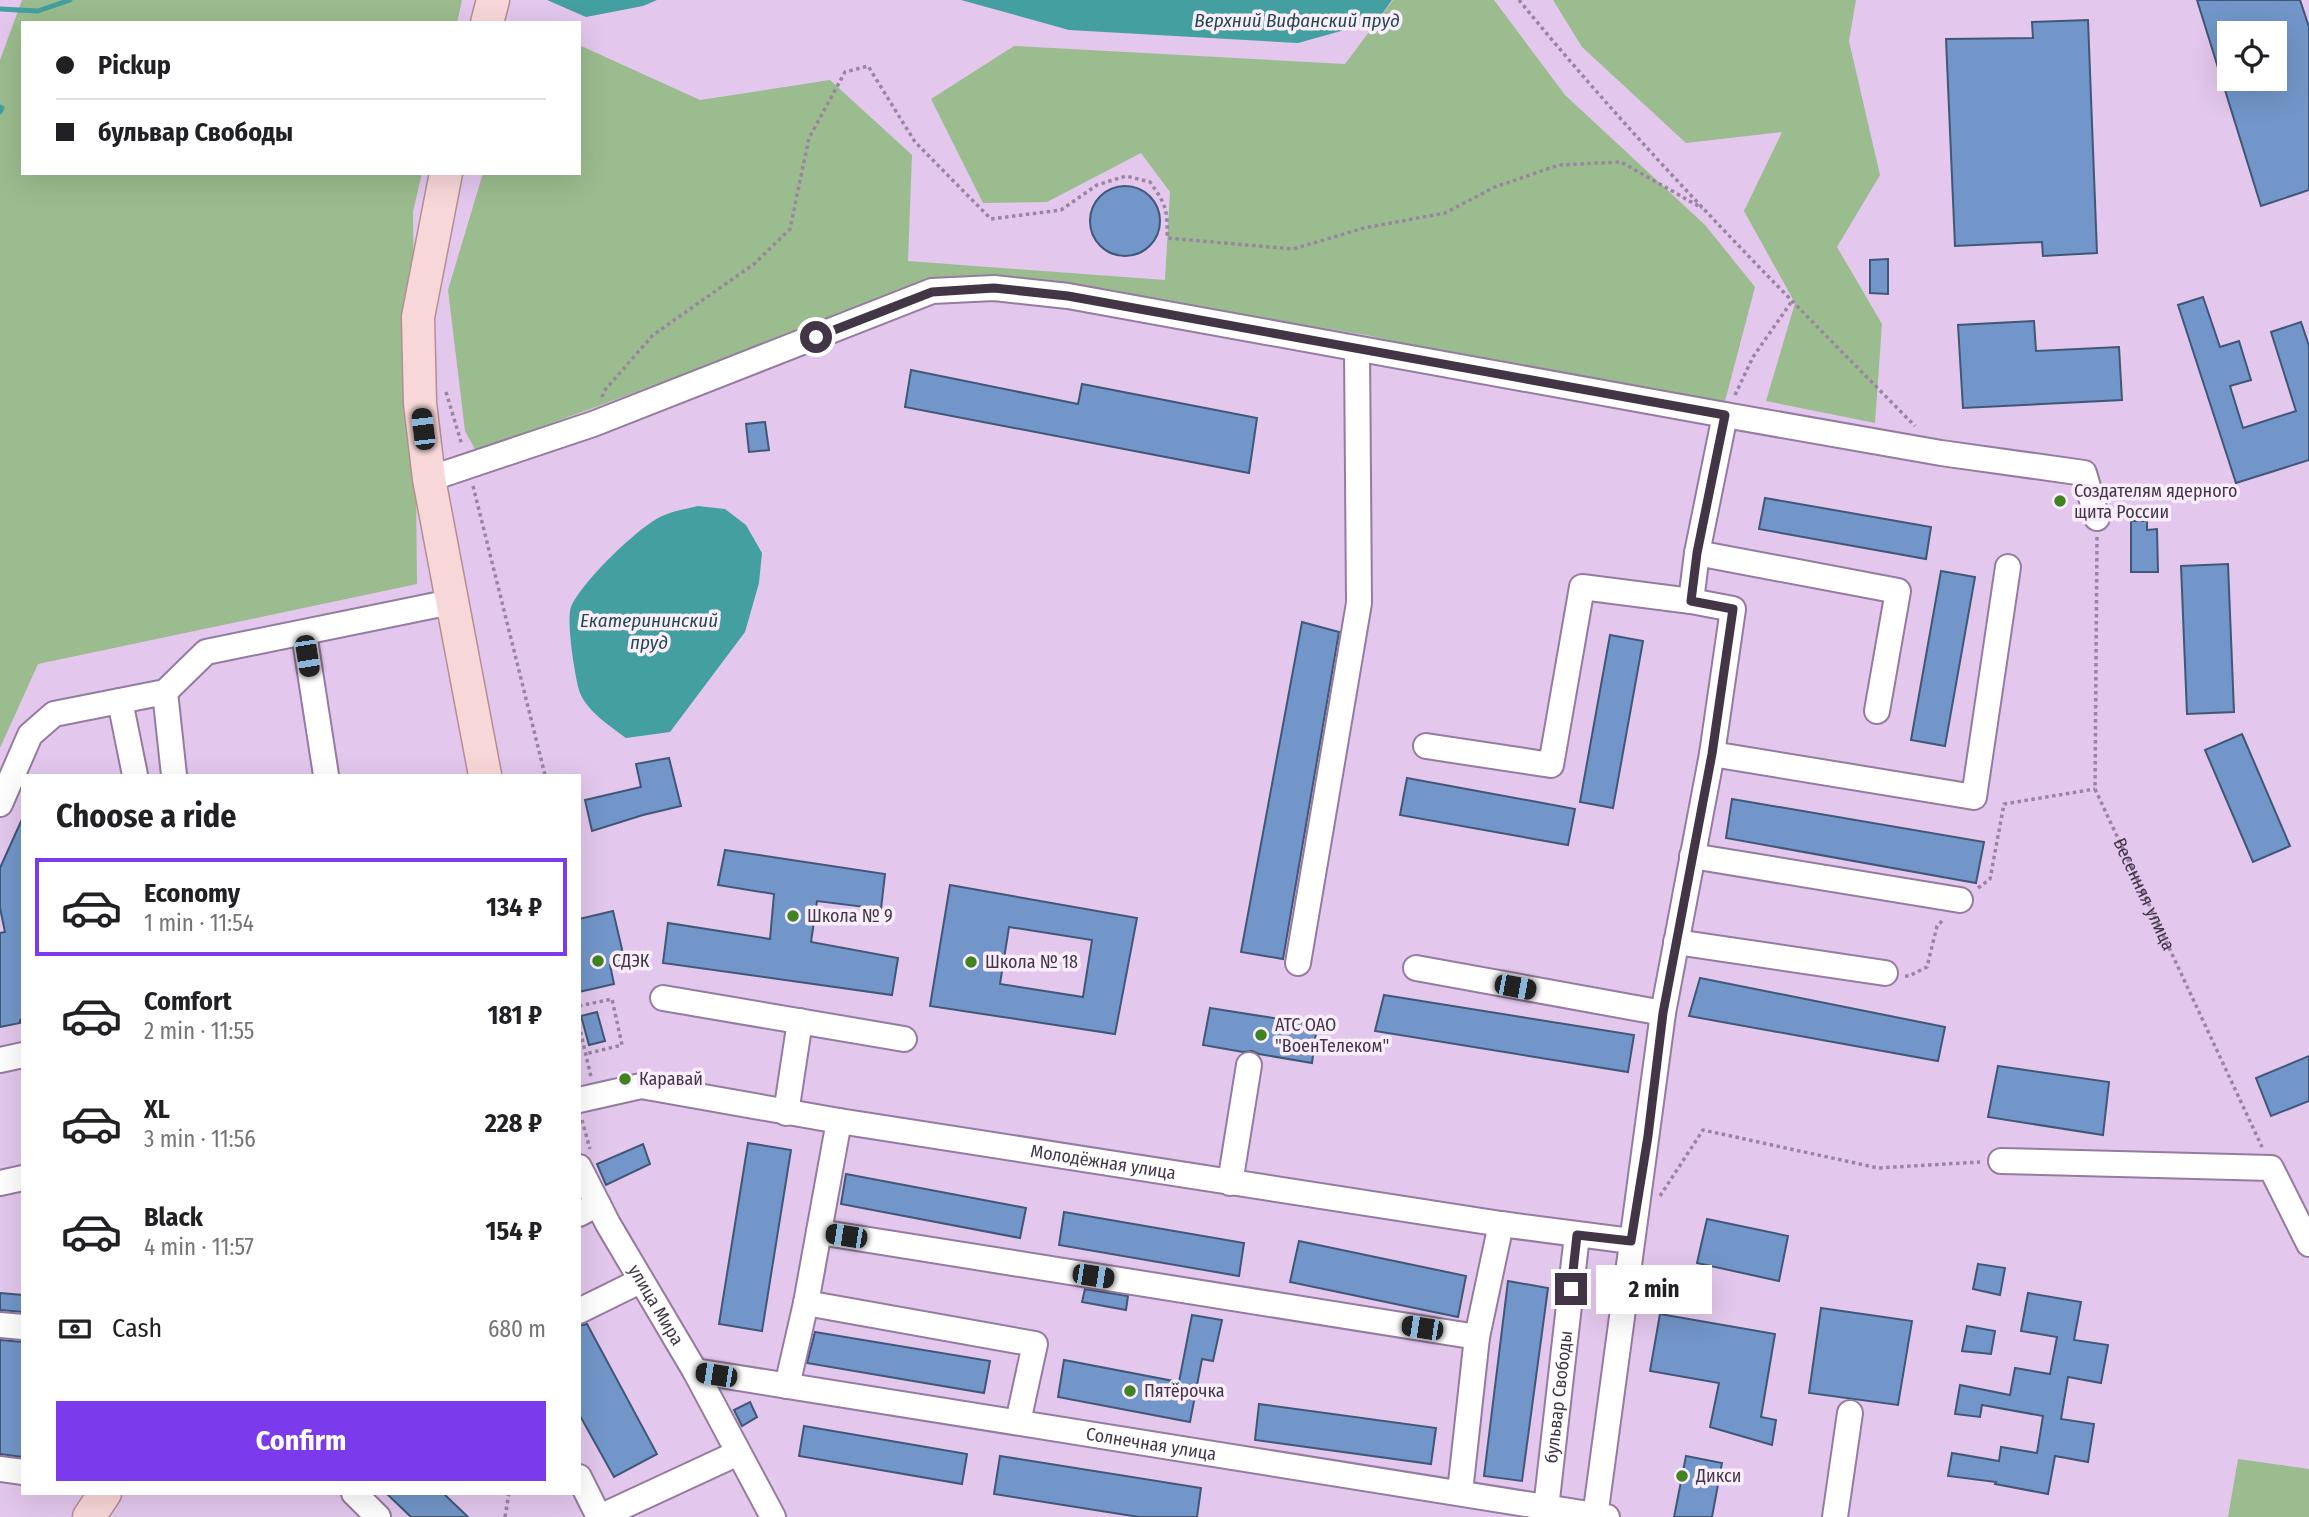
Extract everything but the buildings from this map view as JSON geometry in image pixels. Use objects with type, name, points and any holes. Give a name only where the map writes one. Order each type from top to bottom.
[{"type":"main road","points":[[488,21],[493,0]]},
{"type":"main road","points":[[446,175],[418,317],[420,403],[429,479],[485,774]]},
{"type":"main road","points":[[89,1517],[104,1495]]},
{"type":"street","points":[[429,479],[593,424],[932,292],[994,288],[1068,296],[1941,453],[2084,473],[2097,518]]},
{"type":"street","points":[[1298,962],[1359,603],[1357,349]]},
{"type":"street","points":[[1691,601],[1697,553],[1725,415]]},
{"type":"street","points":[[1697,553],[1898,591],[1877,711]]},
{"type":"street","points":[[1712,754],[1974,797],[2008,567]]},
{"type":"street","points":[[1426,746],[1551,765],[1582,587],[1733,609],[1712,754],[1663,1013],[1648,1136],[1631,1241],[1599,1516]]},
{"type":"street","points":[[0,804],[30,735],[54,714],[165,692],[206,652],[451,602]]},
{"type":"street","points":[[304,633],[326,774]]},
{"type":"street","points":[[165,692],[174,774]]},
{"type":"street","points":[[120,701],[135,774]]},
{"type":"street","points":[[0,810],[21,806]]},
{"type":"street","points":[[1692,856],[1961,900]]},
{"type":"street","points":[[1676,942],[1885,973]]},
{"type":"street","points":[[1416,968],[1663,1013]]},
{"type":"street","points":[[663,998],[904,1039]]},
{"type":"street","points":[[786,1113],[800,1021]]},
{"type":"street","points":[[0,1060],[21,1055]]},
{"type":"street","points":[[1230,1183],[1249,1065]]},
{"type":"street","name":"Молодёжная улица","points":[[587,1098],[641,1086],[786,1113],[1230,1183],[1631,1241]]},
{"type":"street","points":[[787,1386],[806,1303],[838,1121]]},
{"type":"street","name":"улица Мира","points":[[585,1161],[589,1209],[640,1281],[695,1371],[773,1517]]},
{"type":"street","points":[[2001,1161],[2271,1168],[2309,1244]]},
{"type":"street","points":[[0,1183],[21,1178]]},
{"type":"street","points":[[1460,1492],[1477,1337],[1501,1224]]},
{"type":"street","points":[[819,1232],[1477,1337]]},
{"type":"street","name":"бульвар Свободы","points":[[1545,1512],[1577,1235]]},
{"type":"street","points":[[581,1310],[640,1281]]},
{"type":"street","points":[[806,1303],[1035,1344],[1018,1422]]},
{"type":"street","points":[[0,1325],[21,1327]]},
{"type":"street","name":"Солнечная улица","points":[[695,1371],[1460,1492],[1545,1512],[1599,1516]]},
{"type":"street","points":[[1835,1517],[1850,1413]]},
{"type":"street","points":[[581,1481],[600,1517],[738,1453]]},
{"type":"street","points":[[0,1469],[21,1472]]},
{"type":"street","points":[[356,1495],[378,1517]]},
{"type":"path","points":[[1519,0],[1702,208],[1941,453]]},
{"type":"path","points":[[593,424],[604,391],[653,335],[754,264],[790,229],[809,138],[845,72],[868,66],[915,142],[991,219],[1060,210],[1097,185],[1126,176],[1150,182],[1160,196],[1168,214],[1167,238],[1293,248],[1364,228],[1445,214],[1495,187],[1559,164],[1621,162],[1702,208]]},
{"type":"path","points":[[1725,415],[1753,357],[1792,301]]},
{"type":"path","points":[[446,392],[468,466],[545,774]]},
{"type":"path","name":"Весенняя улица","points":[[2097,518],[2095,789],[2271,1168]]},
{"type":"path","points":[[1885,973],[1909,976],[1927,967],[1937,926],[1961,900],[1990,879],[2004,804],[2095,789]]},
{"type":"path","points":[[581,1006],[612,999],[622,1045],[586,1054]]},
{"type":"path","points":[[581,1033],[586,1054],[587,1098],[581,1121],[585,1161]]},
{"type":"path","points":[[1660,1197],[1703,1130],[1878,1168],[2001,1161]]},
{"type":"path","points":[[505,1517],[509,1495]]},
{"type":"shaded area","points":[[22,0],[462,0],[457,21],[21,21],[21,175],[422,175],[413,212],[417,584],[38,664],[0,748],[0,60]]},
{"type":"shaded area","points":[[1393,0],[1494,0],[1565,95],[1705,225],[1755,287],[1724,405],[1499,364],[1366,335],[1139,297],[991,281],[742,353],[476,451],[465,431],[448,290],[482,175],[581,175],[581,46],[700,100],[830,80],[912,155],[908,261],[1165,280],[1170,192],[1141,153],[1047,202],[983,203],[931,99],[1014,46],[1345,64]]},
{"type":"shaded area","points":[[1553,0],[1856,0],[1849,41],[1880,175],[1837,247],[1882,324],[1875,423],[1766,401],[1795,303],[1744,211],[1782,132],[1686,143],[1582,47]]},
{"type":"shaded area","points":[[2238,1459],[2309,1469],[2309,1517],[2228,1517]]},
{"type":"water","points":[[547,0],[657,0],[643,6],[586,17]]},
{"type":"water","name":"Верхний Вифанский пруд","points":[[961,0],[1392,0],[1377,21],[1298,43],[1069,30]]},
{"type":"water","name":"Екатерининский пруд","points":[[698,506],[725,509],[746,525],[762,553],[759,583],[745,632],[670,732],[626,738],[594,712],[580,693],[570,636],[571,607],[586,584],[639,531],[662,516]]},
{"type":"waterway","points":[[0,9],[38,11],[70,0]]},
{"type":"waterway","points":[[0,107],[0,112]]},
{"type":"place","name":"Создателям ядерного щита России","points":[[2060,501]]},
{"type":"place","name":"Школа № 9","points":[[793,916]]},
{"type":"place","name":"СДЭК","points":[[598,961]]},
{"type":"place","name":"Школа № 18","points":[[971,962]]},
{"type":"place","name":"АТС ОАО \"ВоенТелеком\"","points":[[1261,1035]]},
{"type":"place","name":"Каравай","points":[[625,1079]]},
{"type":"place","name":"Пятёрочка","points":[[1130,1391]]},
{"type":"place","name":"Дикси","points":[[1682,1476]]},
{"type":"route","points":[[816,337],[932,292],[994,288],[1068,296],[1725,415],[1697,553],[1691,601],[1733,609],[1712,754],[1663,1013],[1648,1136],[1631,1241],[1577,1235],[1571,1289]]}]
